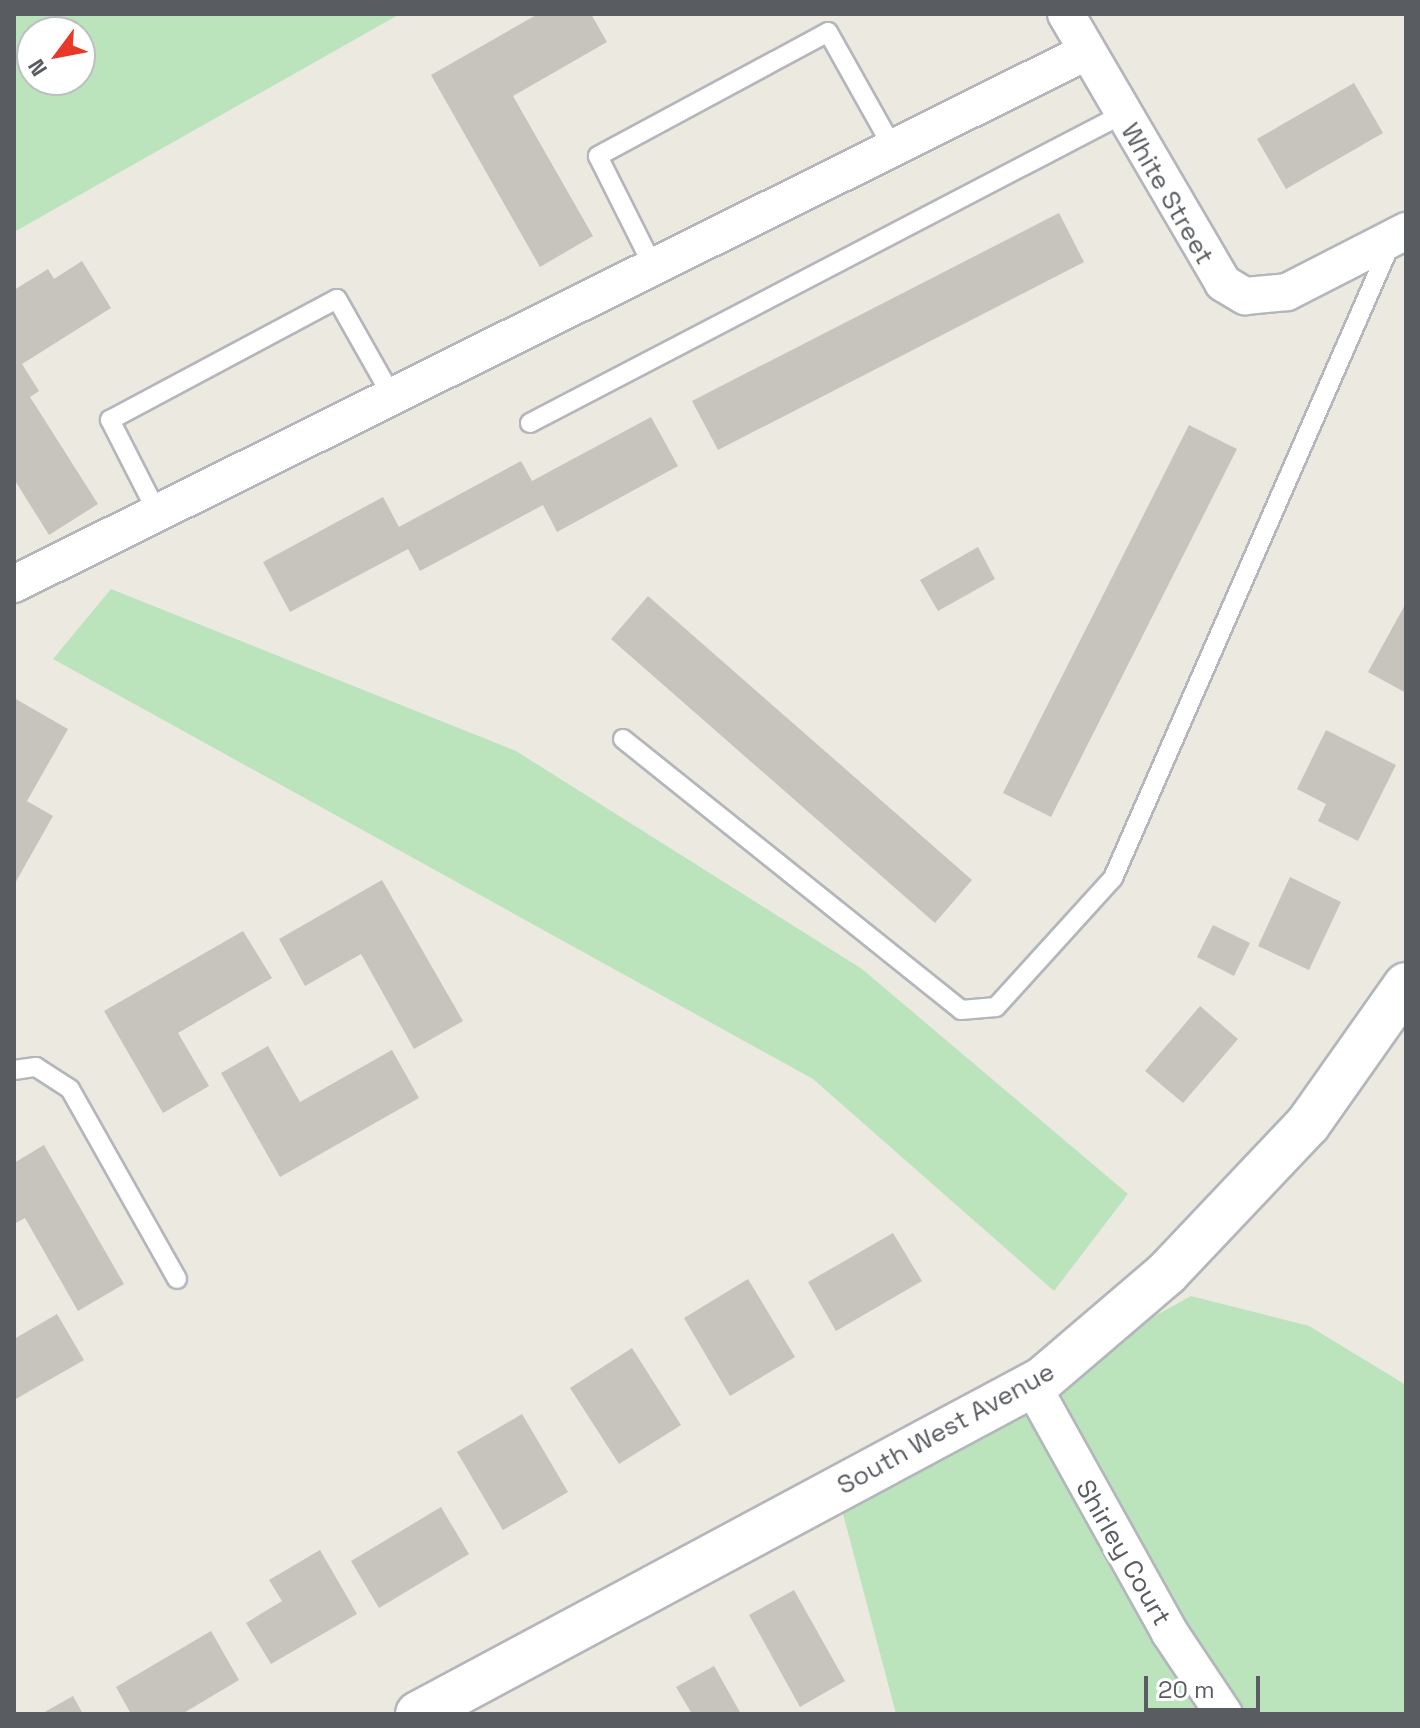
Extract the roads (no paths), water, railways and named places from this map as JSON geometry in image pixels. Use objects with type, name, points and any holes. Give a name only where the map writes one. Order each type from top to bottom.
[{"type":"street","name":"White Street","points":[[1066,14],[1210,270],[1245,296],[1287,292],[1400,234]]},
{"type":"street","points":[[14,584],[159,516],[1086,52]]},
{"type":"street","name":"South West Avenue","points":[[418,1714],[1032,1385],[1097,1339],[1167,1273],[1297,1135],[1406,985]]},
{"type":"street","name":"Shirley Court","points":[[1032,1385],[1170,1633],[1224,1714]]},
{"type":"lane","points":[[654,268],[598,156],[828,32],[893,148]]},
{"type":"lane","points":[[530,423],[1121,115]]},
{"type":"lane","points":[[623,739],[961,1010],[996,1007],[1113,878],[1400,234]]},
{"type":"lane","points":[[159,516],[110,420],[337,299],[393,398]]},
{"type":"lane","points":[[14,1070],[36,1067],[70,1089],[177,1279]]}]
